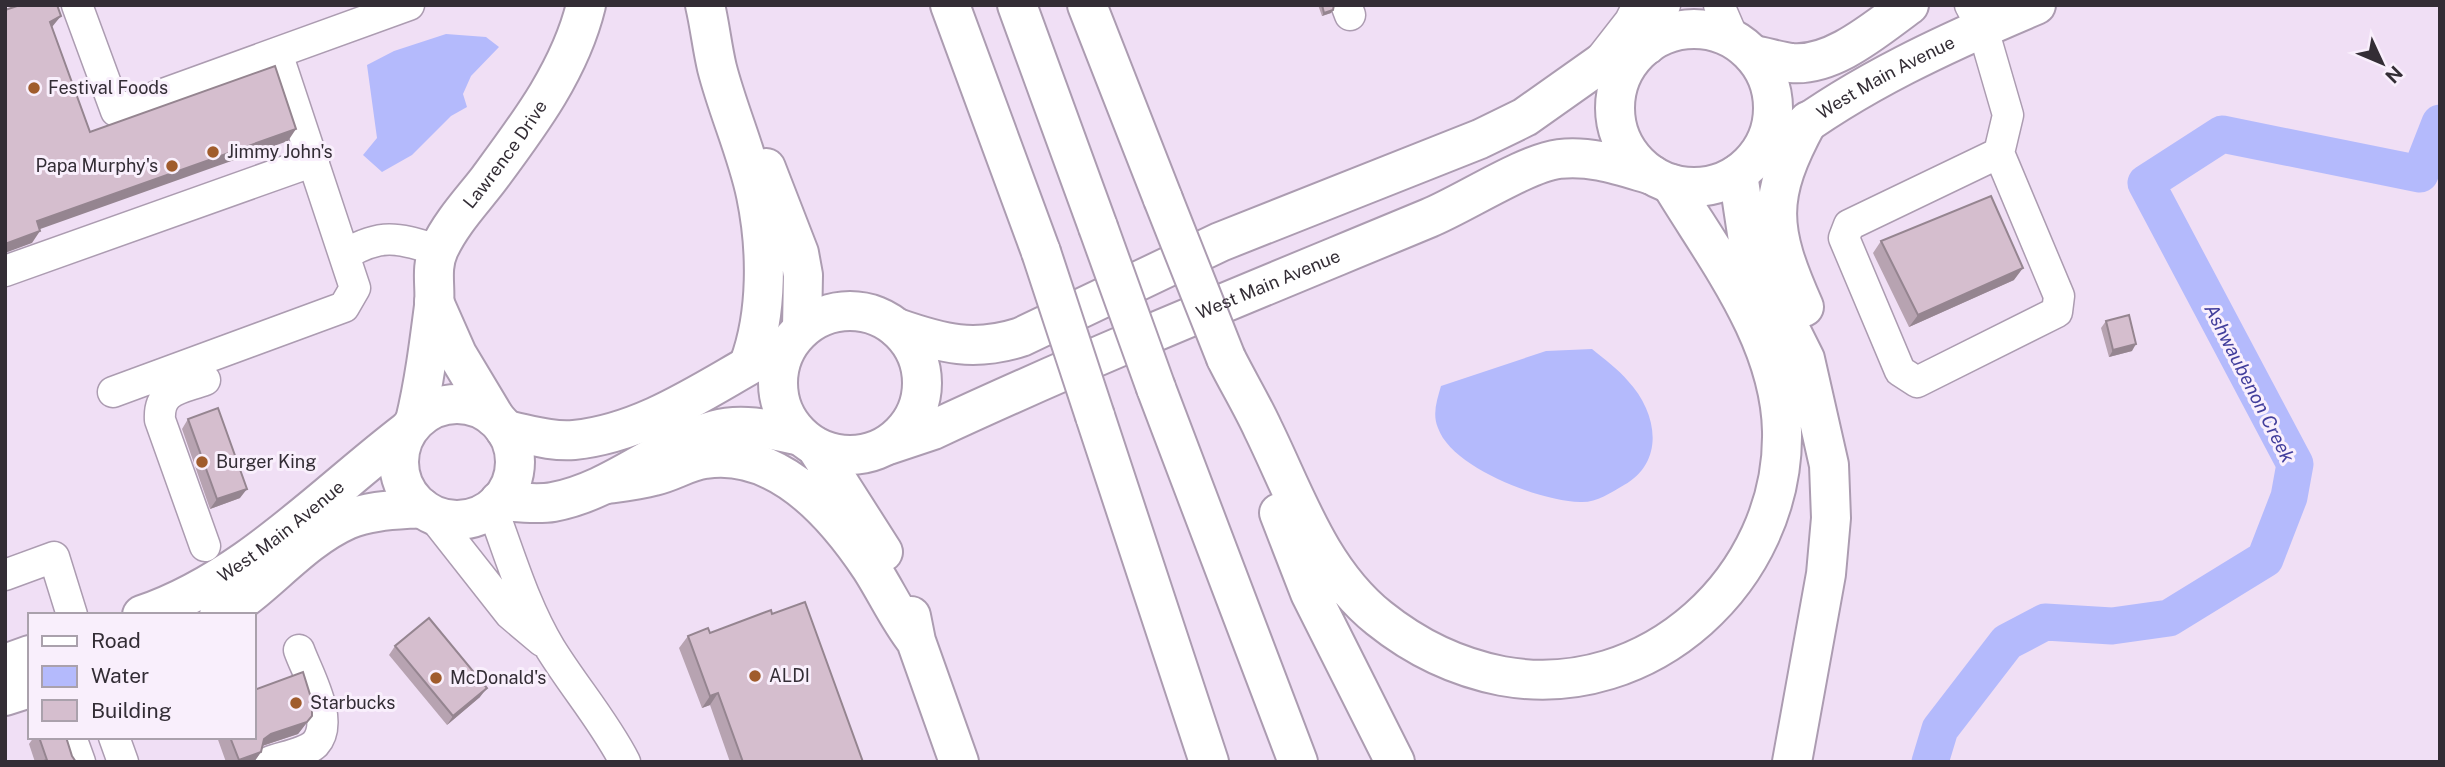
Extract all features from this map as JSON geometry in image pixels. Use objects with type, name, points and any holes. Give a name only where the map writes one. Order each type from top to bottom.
[{"type":"main road","points":[[950,5],[1041,252],[1209,762]]},
{"type":"main road","points":[[1017,5],[1156,388],[1298,762]]},
{"type":"main road","points":[[1087,5],[1226,358],[1317,543],[1345,583],[1377,617],[1423,649],[1461,665],[1503,676],[1585,675],[1632,661],[1674,639],[1715,605],[1749,560],[1768,515],[1780,468],[1782,430],[1775,379],[1765,345],[1728,276],[1661,179],[1633,158],[1620,136],[1615,111],[1618,86],[1630,63],[1650,43]]},
{"type":"main road","points":[[897,328],[965,346],[993,346],[1021,337],[1220,242],[1479,139],[1525,117],[1617,52],[1650,43],[1672,32],[1693,29],[1715,32],[1744,47],[1792,63],[1810,62],[1866,36],[1909,5]]},
{"type":"main road","name":"West Main Avenue","points":[[1742,171],[1808,121],[1905,66],[1976,17],[2036,5]]},
{"type":"main road","name":"Lawrence Drive","points":[[411,426],[424,386],[434,302],[432,275],[439,250],[464,208],[551,90],[572,50],[584,6]]},
{"type":"main road","points":[[709,21],[799,253],[803,275],[796,334],[781,359],[777,380],[779,400],[787,420],[808,442],[894,570],[959,762]]},
{"type":"main road","points":[[709,21],[717,66],[756,196],[762,252],[762,308],[757,343],[749,364]]},
{"type":"main road","points":[[1661,179],[1694,187],[1717,184],[1742,171],[1763,148],[1772,125],[1773,100],[1767,76],[1744,47]]},
{"type":"main road","points":[[1808,121],[1787,160],[1777,203],[1776,221],[1788,272],[1811,323],[1821,356],[1821,418]]},
{"type":"main road","name":"West Main Avenue","points":[[888,445],[933,430],[1285,276],[1432,217],[1556,159],[1585,158],[1661,179]]},
{"type":"main road","points":[[1742,171],[1749,247],[1805,359],[1821,418],[1829,465],[1831,518],[1826,574],[1792,762]]},
{"type":"main road","name":"Lawrence Drive","points":[[434,302],[457,354],[501,424]]},
{"type":"main road","points":[[501,424],[511,441],[515,467],[507,491],[496,505],[482,514],[457,520],[427,512],[406,490],[399,466],[402,442],[411,426],[436,408],[449,404],[474,407],[501,424],[548,439],[573,440],[607,433],[669,411],[749,364],[819,316],[839,311],[860,311],[880,316],[897,328],[916,355],[922,388],[917,411],[905,430],[888,445],[864,454],[840,455],[808,442],[745,426],[716,429],[691,439],[607,484]]},
{"type":"main road","points":[[1226,358],[1251,442],[1310,593],[1395,762]]},
{"type":"main road","points":[[1095,416],[1105,509],[1182,762]]},
{"type":"main road","name":"West Main Avenue","points":[[147,613],[207,587],[242,563],[411,426]]},
{"type":"main road","points":[[496,505],[551,503],[607,484],[655,476],[704,459],[733,458],[759,463],[785,476],[817,503],[861,554],[895,614],[916,641]]},
{"type":"main road","name":"West Main Avenue","points":[[222,613],[323,534],[347,520],[373,512],[427,512]]},
{"type":"main road","points":[[5,664],[28,656]]},
{"type":"main road","points":[[5,696],[28,689]]},
{"type":"street","points":[[78,5],[116,111],[409,5]]},
{"type":"street","points":[[1594,69],[1630,21],[1638,5]]},
{"type":"street","points":[[1650,43],[1665,5]]},
{"type":"street","points":[[1719,5],[1744,47]]},
{"type":"street","points":[[1976,17],[2008,115],[1999,153],[2059,296],[2057,312],[1917,382],[1900,370],[1844,238],[1849,225],[1999,153]]},
{"type":"street","points":[[113,392],[344,307],[355,288],[346,254],[277,53]]},
{"type":"street","points":[[5,271],[314,161]]},
{"type":"street","points":[[346,254],[367,241],[387,238],[439,250]]},
{"type":"street","points":[[205,545],[160,420],[159,408],[163,398],[172,392],[235,369]]},
{"type":"street","points":[[496,505],[520,585],[550,648],[608,730],[625,762]]},
{"type":"street","points":[[427,512],[510,614],[550,648]]},
{"type":"street","points":[[5,575],[54,557],[71,613]]},
{"type":"street","points":[[269,762],[314,746],[322,732],[323,717],[299,650]]},
{"type":"street","points":[[72,739],[80,762]]},
{"type":"street","points":[[115,739],[123,762]]},
{"type":"water","points":[[446,34],[486,37],[499,47],[471,76],[463,94],[467,107],[451,116],[412,155],[382,172],[363,155],[377,138],[367,65],[394,51]]},
{"type":"water","points":[[1592,349],[1620,372],[1638,393],[1651,421],[1653,436],[1646,463],[1637,475],[1624,485],[1592,501],[1580,502],[1543,496],[1499,480],[1460,456],[1446,443],[1436,423],[1435,412],[1441,386],[1546,351]]},
{"type":"building","points":[[20,5],[57,5],[61,16],[50,22],[90,132],[275,66],[296,129],[37,221],[40,231],[5,244],[5,10]]},
{"type":"building","points":[[1322,5],[1334,5],[1333,10],[1324,13]]},
{"type":"building","points":[[1991,196],[2023,268],[1918,315],[1881,241]]},
{"type":"building","points":[[2129,315],[2136,344],[2113,350],[2106,321]]},
{"type":"building","points":[[218,408],[247,489],[217,499],[188,419]]},
{"type":"building","name":"ALDI","points":[[805,602],[863,762],[743,762],[718,693],[710,696],[688,636],[708,628],[710,633],[771,610],[772,614]]},
{"type":"building","points":[[429,618],[487,688],[453,716],[395,646]]},
{"type":"building","points":[[303,672],[312,701],[312,716],[307,722],[271,734],[264,739],[261,752],[239,760],[231,739],[256,739],[256,689]]},
{"type":"building","points":[[40,739],[67,739],[76,762],[41,762],[47,760]]},
{"type":"waterway","name":"Ashwaubenon Creek","points":[[1930,762],[1940,729],[2007,642],[2045,622],[2112,626],[2169,618],[2265,559],[2289,497],[2295,464],[2146,183],[2222,134],[2420,174],[2440,123]]},
{"type":"place","name":"Festival Foods","points":[[34,88]]},
{"type":"place","name":"Jimmy John's","points":[[213,152]]},
{"type":"place","name":"Papa Murphy's","points":[[172,166]]},
{"type":"place","name":"Burger King","points":[[202,462]]},
{"type":"place","name":"ALDI","points":[[755,676]]},
{"type":"place","name":"McDonald's","points":[[436,678]]},
{"type":"place","name":"Starbucks","points":[[296,703]]}]
